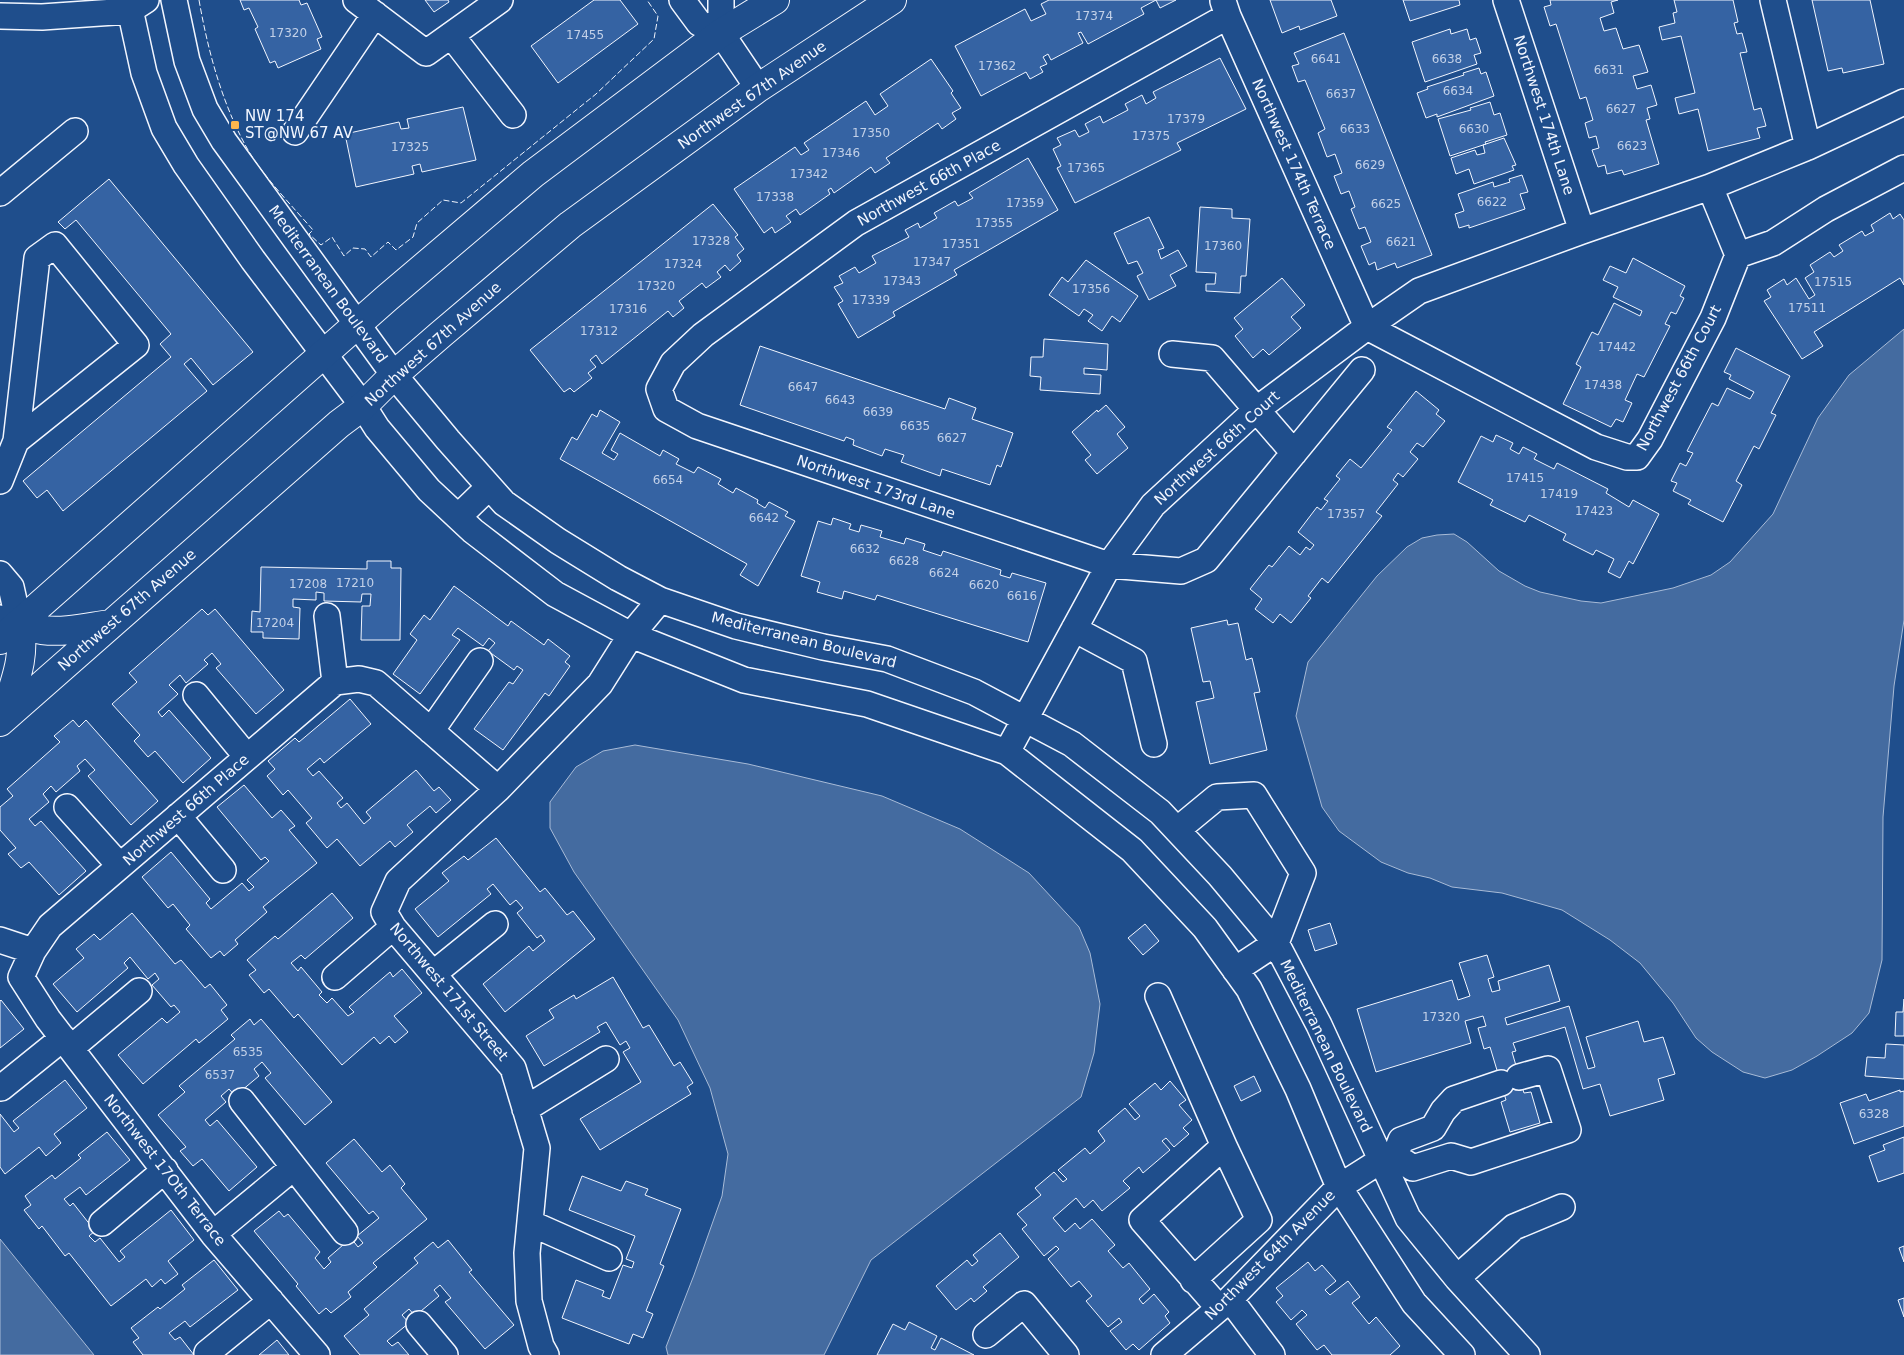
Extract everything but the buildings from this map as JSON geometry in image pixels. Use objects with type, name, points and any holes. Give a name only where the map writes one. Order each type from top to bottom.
[{"type":"main road","points":[[6,627],[325,355],[358,324],[533,174],[721,33],[774,0]]},
{"type":"main road","name":"Northwest 67th Avenue","points":[[1,721],[339,424],[363,406],[394,375],[570,225],[758,88],[892,0]]},
{"type":"main road","points":[[6,627],[69,630],[111,624]]},
{"type":"main road","points":[[1,721],[22,657],[22,639],[6,627]]},
{"type":"street","name":"Mediterranean Boulevard","points":[[174,0],[188,61],[205,109],[224,141],[394,375],[504,503],[558,541],[618,578],[660,600],[736,626],[823,647],[887,659],[974,692],[1072,744],[1160,812],[1220,876],[1276,943],[1388,1159],[1408,1218],[1457,1278],[1526,1355]]},
{"type":"street","points":[[295,132],[365,7],[426,53],[500,0]]},
{"type":"street","points":[[682,0],[699,23],[721,33],[758,88]]},
{"type":"street","points":[[721,0],[721,33]]},
{"type":"street","name":"Northwest 174th Lane","points":[[1506,0],[1582,231]]},
{"type":"street","points":[[1773,0],[1808,147]]},
{"type":"street","points":[[0,16],[42,17],[135,4],[144,73],[164,128],[186,165],[236,237],[363,406],[377,428],[430,490],[473,531],[555,594],[630,635],[744,680],[867,704],[1007,752],[1132,850],[1205,928],[1249,989],[1298,1089],[1339,1188],[1414,1303],[1462,1355]]},
{"type":"street","name":"Northwest 174th Terrace","points":[[1225,8],[1367,327]]},
{"type":"street","name":"Northwest 66th Place","points":[[659,389],[673,362],[703,335],[856,223],[1225,8]]},
{"type":"street","points":[[451,35],[514,115]]},
{"type":"street","name":"Northwest 66th Court","points":[[1007,752],[1109,565],[1153,505],[1256,410],[1367,327],[1419,291],[1582,231],[1710,187],[1808,147],[1904,102]]},
{"type":"street","points":[[0,193],[75,131]]},
{"type":"street","points":[[1710,187],[1738,255],[1773,243],[1826,209],[1904,168]]},
{"type":"street","points":[[0,481],[16,441],[37,258],[55,245],[136,345],[16,441]]},
{"type":"street","name":"Northwest 66th Court","points":[[1367,327],[1596,448],[1627,458],[1638,456],[1650,439],[1713,318],[1738,255]]},
{"type":"street","points":[[1172,354],[1212,358],[1294,453]]},
{"type":"street","name":"Northwest 173rd Lane","points":[[659,389],[666,409],[697,426],[1109,565],[1181,571],[1206,560],[1362,370]]},
{"type":"street","points":[[458,517],[489,487]]},
{"type":"street","points":[[0,574],[11,587],[6,627]]},
{"type":"street","points":[[326,616],[335,682],[358,679],[376,683],[498,789],[600,684],[630,635],[660,600]]},
{"type":"street","points":[[1074,630],[1134,660],[1154,744]]},
{"type":"street","points":[[431,731],[480,660]]},
{"type":"street","name":"Northwest 66th Place","points":[[21,977],[33,951],[50,926],[335,682]]},
{"type":"street","points":[[196,695],[248,757]]},
{"type":"street","name":"Northwest 171st Street","points":[[498,789],[398,881],[384,912],[393,927],[514,1068],[537,1148],[527,1253],[529,1301],[539,1352]]},
{"type":"street","points":[[1177,830],[1217,797],[1254,795],[1303,873],[1276,943],[1236,970]]},
{"type":"street","points":[[67,807],[120,866]]},
{"type":"street","points":[[178,816],[223,870]]},
{"type":"street","points":[[433,974],[495,924]]},
{"type":"street","points":[[336,977],[393,927]]},
{"type":"street","points":[[0,940],[33,951]]},
{"type":"street","name":"Northwest 17Oth Terrace","points":[[21,977],[67,1043],[213,1234],[317,1355]]},
{"type":"street","points":[[1,1088],[139,991]]},
{"type":"street","points":[[1158,996],[1259,1220],[1193,1280]]},
{"type":"street","points":[[525,1109],[606,1059]]},
{"type":"street","points":[[1548,1069],[1568,1130],[1471,1162],[1451,1156],[1413,1168],[1388,1159],[1401,1140],[1433,1128],[1443,1111],[1454,1100],[1548,1069]]},
{"type":"street","points":[[242,1101],[345,1232]]},
{"type":"street","points":[[1433,1128],[1442,1158]]},
{"type":"street","points":[[1224,1146],[1142,1220],[1193,1280],[1224,1303],[1272,1355]]},
{"type":"street","name":"Northwest 64th Avenue","points":[[1164,1355],[1224,1303],[1339,1188],[1388,1159]]},
{"type":"street","points":[[213,1234],[294,1167]]},
{"type":"street","points":[[102,1223],[164,1170]]},
{"type":"street","points":[[1457,1278],[1514,1227],[1562,1207]]},
{"type":"street","points":[[530,1223],[609,1258]]},
{"type":"street","points":[[206,1353],[271,1301]]},
{"type":"street","points":[[986,1335],[1024,1304],[1066,1355]]},
{"type":"street","points":[[419,1324],[445,1355]]},
{"type":"water","points":[[1904,329],[1904,620],[1894,686],[1883,817],[1882,960],[1869,1013],[1852,1033],[1792,1070],[1765,1078],[1743,1072],[1712,1052],[1696,1038],[1673,1003],[1640,963],[1610,940],[1562,910],[1502,893],[1452,887],[1430,878],[1408,873],[1381,862],[1339,831],[1322,807],[1296,716],[1308,662],[1377,576],[1407,547],[1422,538],[1454,534],[1467,542],[1499,571],[1525,586],[1540,592],[1581,601],[1601,603],[1673,588],[1711,575],[1730,562],[1773,514],[1818,418],[1849,375]]},
{"type":"water","points":[[635,745],[748,764],[882,796],[960,829],[1029,873],[1079,927],[1090,953],[1100,1004],[1094,1053],[1081,1097],[871,1260],[824,1355],[668,1355],[666,1347],[722,1196],[728,1154],[710,1088],[678,1020],[574,872],[550,828],[550,802],[576,767],[603,751]]},
{"type":"water","points":[[0,1239],[94,1355],[0,1355]]},
{"type":"fence","points":[[199,0],[223,96],[254,160],[313,230],[309,234],[321,245],[332,237],[344,256],[353,248],[365,249],[371,257],[388,242],[396,250],[413,237],[417,223],[443,200],[461,203],[596,94],[654,39],[658,16],[647,0]]},
{"type":"place","name":"NW 174 ST@NW 67 AV","points":[[235,125]]}]
